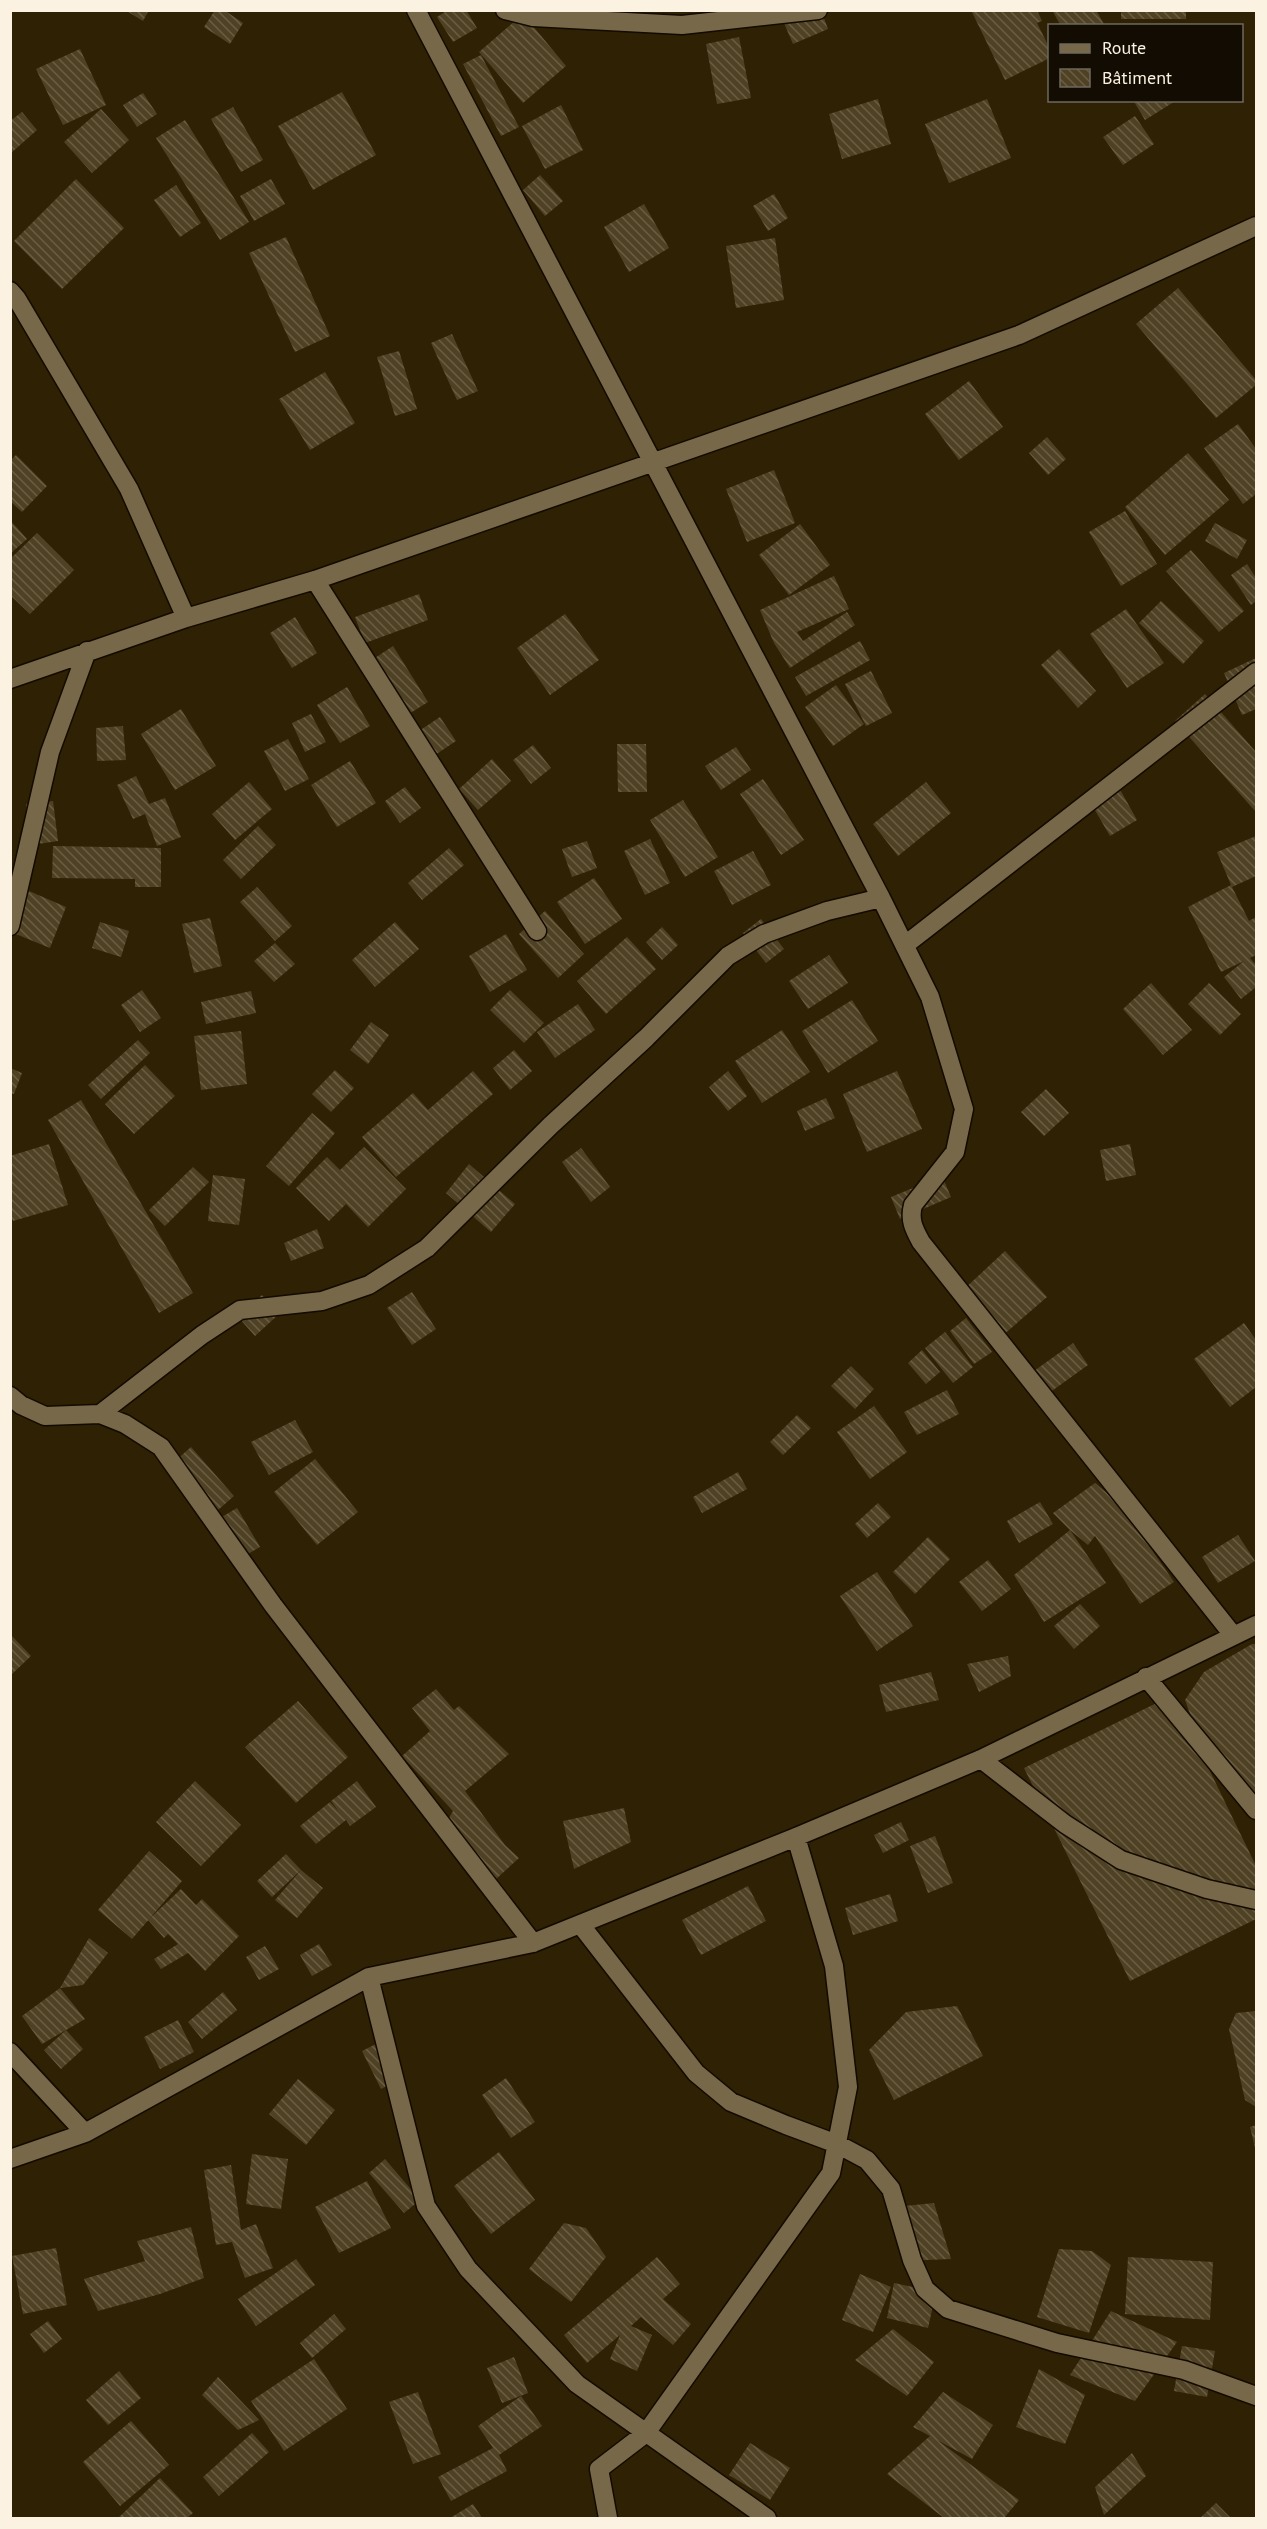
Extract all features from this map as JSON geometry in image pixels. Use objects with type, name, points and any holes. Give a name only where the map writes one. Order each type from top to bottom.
[{"type":"street","points":[[416,10],[905,945],[930,997],[964,1109],[954,1152],[914,1205],[911,1214],[912,1225],[921,1242],[1233,1635]]},
{"type":"street","points":[[504,10],[533,16],[682,25],[818,10]]},
{"type":"street","points":[[10,679],[186,618],[315,580],[1018,334],[1257,226]]},
{"type":"street","points":[[10,291],[17,299],[129,489],[186,618]]},
{"type":"street","points":[[315,580],[537,931]]},
{"type":"street","points":[[10,926],[50,752],[87,651]]},
{"type":"street","points":[[905,945],[1257,672]]},
{"type":"street","points":[[100,1414],[202,1335],[240,1310],[322,1301],[369,1285],[427,1248],[551,1125],[646,1038],[729,956],[764,934],[827,911],[880,898]]},
{"type":"street","points":[[10,1396],[21,1405],[45,1416],[100,1414],[125,1424],[161,1447],[273,1605],[533,1943]]},
{"type":"street","points":[[10,2159],[85,2133],[369,1977],[533,1943],[796,1837],[981,1759],[1257,1625]]},
{"type":"street","points":[[1146,1677],[1257,1810]]},
{"type":"street","points":[[981,1759],[1065,1824],[1120,1860],[1208,1889],[1257,1900]]},
{"type":"street","points":[[608,2518],[599,2469],[646,2433],[831,2173],[848,2087],[834,1966],[796,1837]]},
{"type":"street","points":[[580,1924],[696,2073],[731,2102],[837,2144],[867,2160],[891,2189],[912,2260],[925,2289],[948,2309],[1057,2343],[1184,2370],[1257,2396]]},
{"type":"street","points":[[369,1977],[426,2206],[468,2270],[577,2384],[767,2518]]},
{"type":"street","points":[[10,2052],[85,2133]]},
{"type":"building","points":[[125,10],[149,10],[143,21]]},
{"type":"building","points":[[215,10],[224,10],[243,23],[230,44],[204,27]]},
{"type":"building","points":[[448,10],[466,10],[477,28],[453,42],[437,17]]},
{"type":"building","points":[[821,10],[828,29],[793,44],[781,16]]},
{"type":"building","points":[[971,10],[1037,10],[1042,21],[1037,23],[1048,45],[1048,59],[1005,80]]},
{"type":"building","points":[[1052,10],[1096,10],[1104,24],[1060,24]]},
{"type":"building","points":[[1121,10],[1186,10],[1186,19],[1121,19]]},
{"type":"building","points":[[523,14],[566,66],[523,103],[479,52]]},
{"type":"building","points":[[739,37],[751,98],[717,104],[706,44]]},
{"type":"building","points":[[80,49],[106,105],[63,125],[36,69]]},
{"type":"building","points":[[481,55],[519,127],[501,136],[463,64]]},
{"type":"building","points":[[342,92],[376,155],[313,190],[278,126]]},
{"type":"building","points":[[143,93],[157,114],[137,127],[123,105]]},
{"type":"building","points":[[878,99],[891,144],[842,159],[829,114]]},
{"type":"building","points":[[987,99],[1011,158],[949,183],[925,124]]},
{"type":"building","points":[[1134,102],[1174,102],[1145,120]]},
{"type":"building","points":[[561,105],[583,150],[545,169],[522,126]]},
{"type":"building","points":[[233,107],[263,160],[241,172],[211,119]]},
{"type":"building","points":[[101,109],[129,140],[92,173],[64,142]]},
{"type":"building","points":[[22,112],[37,130],[10,154],[10,121]]},
{"type":"building","points":[[1135,116],[1154,144],[1123,165],[1103,137]]},
{"type":"building","points":[[185,120],[249,222],[220,240],[156,138]]},
{"type":"building","points":[[540,175],[563,201],[545,216],[523,190]]},
{"type":"building","points":[[76,179],[124,228],[62,289],[14,241]]},
{"type":"building","points":[[271,179],[285,204],[254,221],[240,196]]},
{"type":"building","points":[[176,185],[201,223],[180,237],[154,200]]},
{"type":"building","points":[[774,194],[788,218],[768,231],[753,206]]},
{"type":"building","points":[[644,204],[669,248],[629,272],[604,227]]},
{"type":"building","points":[[286,237],[330,336],[295,352],[249,253]]},
{"type":"building","points":[[775,238],[784,300],[736,308],[726,246]]},
{"type":"building","points":[[1178,288],[1256,380],[1256,385],[1216,418],[1136,324]]},
{"type":"building","points":[[452,334],[478,391],[457,400],[431,343]]},
{"type":"building","points":[[399,351],[417,409],[395,416],[377,357]]},
{"type":"building","points":[[325,372],[355,423],[310,450],[279,399]]},
{"type":"building","points":[[969,381],[1003,427],[959,460],[925,414]]},
{"type":"building","points":[[1238,424],[1256,449],[1256,494],[1243,504],[1204,448]]},
{"type":"building","points":[[1047,437],[1066,459],[1048,475],[1029,453]]},
{"type":"building","points":[[1188,453],[1229,500],[1165,555],[1125,507]]},
{"type":"building","points":[[16,455],[47,486],[22,512],[10,501],[10,461]]},
{"type":"building","points":[[774,470],[795,523],[747,542],[726,489]]},
{"type":"building","points":[[1125,511],[1157,564],[1121,586],[1089,532]]},
{"type":"building","points":[[10,520],[27,539],[10,554]]},
{"type":"building","points":[[1215,523],[1247,540],[1237,559],[1205,541]]},
{"type":"building","points":[[800,524],[830,565],[789,595],[759,555]]},
{"type":"building","points":[[37,533],[74,570],[30,614],[10,595],[10,559]]},
{"type":"building","points":[[1191,550],[1244,611],[1219,632],[1166,571]]},
{"type":"building","points":[[1247,564],[1256,578],[1256,601],[1251,605],[1231,575]]},
{"type":"building","points":[[834,576],[849,609],[797,632],[803,641],[847,612],[855,625],[790,668],[774,643],[760,610]]},
{"type":"building","points":[[419,594],[428,620],[365,643],[355,617]]},
{"type":"building","points":[[1161,601],[1204,641],[1183,664],[1139,623]]},
{"type":"building","points":[[1126,609],[1164,663],[1127,688],[1090,634]]},
{"type":"building","points":[[565,614],[599,660],[550,695],[517,648]]},
{"type":"building","points":[[295,617],[317,653],[292,668],[270,633]]},
{"type":"building","points":[[860,641],[870,660],[806,696],[795,677]]},
{"type":"building","points":[[393,646],[428,702],[404,717],[369,662]]},
{"type":"building","points":[[1059,649],[1096,691],[1078,708],[1041,665]]},
{"type":"building","points":[[1256,658],[1256,709],[1242,715],[1224,673]]},
{"type":"building","points":[[871,671],[892,713],[866,726],[845,684]]},
{"type":"building","points":[[836,685],[864,724],[833,746],[805,707]]},
{"type":"building","points":[[347,687],[370,726],[340,743],[317,705]]},
{"type":"building","points":[[1205,694],[1256,752],[1256,812],[1175,721]]},
{"type":"building","points":[[181,709],[216,766],[175,790],[141,734]]},
{"type":"building","points":[[311,714],[326,742],[305,752],[292,723]]},
{"type":"building","points":[[440,717],[456,741],[432,757],[416,733]]},
{"type":"building","points":[[123,726],[126,760],[97,761],[96,728]]},
{"type":"building","points":[[288,739],[309,779],[285,791],[264,751]]},
{"type":"building","points":[[617,744],[646,744],[647,792],[618,792]]},
{"type":"building","points":[[533,745],[551,768],[531,784],[513,760]]},
{"type":"building","points":[[736,747],[751,770],[721,790],[705,766]]},
{"type":"building","points":[[492,759],[511,781],[478,810],[459,789]]},
{"type":"building","points":[[350,761],[376,803],[337,827],[311,785]]},
{"type":"building","points":[[136,776],[149,804],[165,798],[181,837],[157,846],[145,814],[133,819],[117,785]]},
{"type":"building","points":[[1113,777],[1137,820],[1110,836],[1085,793]]},
{"type":"building","points":[[763,779],[804,840],[781,855],[740,794]]},
{"type":"building","points":[[249,782],[272,809],[235,840],[212,814]]},
{"type":"building","points":[[926,782],[951,813],[898,856],[873,824]]},
{"type":"building","points":[[405,787],[421,808],[400,823],[385,801]]},
{"type":"building","points":[[683,800],[718,857],[685,877],[650,820]]},
{"type":"building","points":[[53,801],[58,841],[31,845],[26,804]]},
{"type":"building","points":[[258,826],[276,845],[241,879],[223,860]]},
{"type":"building","points":[[1256,836],[1256,876],[1232,887],[1249,921],[1256,917],[1256,955],[1250,958],[1256,965],[1256,987],[1241,999],[1224,977],[1244,961],[1221,972],[1188,907],[1231,885],[1217,852]]},
{"type":"building","points":[[650,839],[670,883],[645,895],[624,851]]},
{"type":"building","points":[[587,841],[597,868],[572,877],[562,849]]},
{"type":"building","points":[[53,846],[161,848],[161,887],[135,887],[135,879],[52,878]]},
{"type":"building","points":[[449,848],[464,865],[422,900],[408,883]]},
{"type":"building","points":[[753,851],[771,885],[732,905],[714,871]]},
{"type":"building","points":[[594,878],[622,919],[585,944],[557,902]]},
{"type":"building","points":[[257,887],[292,926],[275,941],[240,902]]},
{"type":"building","points":[[29,891],[66,907],[50,948],[11,932]]},
{"type":"building","points":[[545,911],[584,954],[558,978],[519,934]]},
{"type":"building","points":[[210,918],[222,966],[194,973],[182,924]]},
{"type":"building","points":[[761,919],[784,949],[766,963],[743,933]]},
{"type":"building","points":[[100,922],[129,931],[121,957],[92,948]]},
{"type":"building","points":[[395,922],[419,949],[375,987],[352,960]]},
{"type":"building","points":[[662,927],[678,945],[662,960],[646,942]]},
{"type":"building","points":[[506,934],[527,970],[490,992],[469,956]]},
{"type":"building","points":[[627,937],[656,969],[606,1014],[577,981]]},
{"type":"building","points":[[275,943],[295,964],[274,982],[254,961]]},
{"type":"building","points":[[829,955],[848,983],[808,1009],[789,981]]},
{"type":"building","points":[[1151,983],[1192,1030],[1163,1055],[1123,1009]]},
{"type":"building","points":[[1209,983],[1241,1014],[1220,1035],[1188,1004]]},
{"type":"building","points":[[142,990],[161,1018],[140,1032],[121,1005]]},
{"type":"building","points":[[510,990],[544,1023],[524,1043],[490,1010]]},
{"type":"building","points":[[251,991],[256,1013],[206,1024],[201,1002]]},
{"type":"building","points":[[852,1000],[878,1041],[828,1073],[802,1031]]},
{"type":"building","points":[[578,1004],[595,1030],[555,1058],[537,1032]]},
{"type":"building","points":[[371,1022],[389,1035],[368,1064],[350,1050]]},
{"type":"building","points":[[782,1030],[810,1072],[762,1103],[735,1061]]},
{"type":"building","points":[[241,1031],[247,1084],[201,1090],[194,1036]]},
{"type":"building","points":[[138,1040],[150,1053],[101,1099],[88,1085]]},
{"type":"building","points":[[514,1050],[532,1071],[510,1090],[493,1068]]},
{"type":"building","points":[[145,1065],[175,1096],[134,1134],[105,1104]]},
{"type":"building","points":[[10,1068],[22,1073],[14,1094],[10,1093]]},
{"type":"building","points":[[335,1070],[354,1088],[331,1112],[312,1094]]},
{"type":"building","points":[[473,1071],[493,1094],[396,1177],[362,1137],[413,1093],[428,1110]]},
{"type":"building","points":[[728,1071],[747,1096],[728,1111],[709,1087]]},
{"type":"building","points":[[897,1071],[922,1129],[867,1152],[843,1094]]},
{"type":"building","points":[[1046,1089],[1069,1113],[1044,1136],[1021,1112]]},
{"type":"building","points":[[826,1098],[835,1118],[805,1131],[797,1111]]},
{"type":"building","points":[[81,1100],[193,1293],[159,1313],[48,1120]]},
{"type":"building","points":[[312,1113],[335,1133],[289,1186],[266,1166]]},
{"type":"building","points":[[49,1144],[68,1205],[13,1221],[10,1214],[10,1156]]},
{"type":"building","points":[[1130,1144],[1136,1175],[1106,1181],[1100,1150]]},
{"type":"building","points":[[364,1147],[406,1189],[368,1227],[346,1204],[329,1221],[296,1188],[327,1157],[340,1170]]},
{"type":"building","points":[[581,1148],[610,1187],[591,1202],[562,1162]]},
{"type":"building","points":[[469,1164],[515,1204],[491,1232],[446,1193]]},
{"type":"building","points":[[193,1167],[209,1182],[165,1226],[149,1210]]},
{"type":"building","points":[[213,1175],[245,1179],[239,1225],[208,1221]]},
{"type":"building","points":[[942,1176],[951,1197],[900,1219],[891,1197]]},
{"type":"building","points":[[317,1229],[324,1248],[291,1261],[284,1243]]},
{"type":"building","points":[[1005,1251],[1047,1297],[1002,1336],[962,1291]]},
{"type":"building","points":[[412,1292],[436,1329],[412,1345],[387,1308]]},
{"type":"building","points":[[262,1295],[279,1314],[255,1336],[238,1317]]},
{"type":"building","points":[[966,1318],[992,1352],[974,1364],[950,1331]]},
{"type":"building","points":[[1244,1323],[1256,1340],[1256,1387],[1230,1407],[1194,1359]]},
{"type":"building","points":[[945,1332],[973,1367],[953,1383],[925,1348]]},
{"type":"building","points":[[1073,1343],[1088,1365],[1049,1393],[1034,1371]]},
{"type":"building","points":[[922,1350],[940,1372],[926,1384],[908,1363]]},
{"type":"building","points":[[851,1366],[874,1389],[855,1409],[831,1386]]},
{"type":"building","points":[[947,1390],[959,1414],[917,1435],[904,1412]]},
{"type":"building","points":[[874,1406],[907,1452],[870,1479],[837,1432]]},
{"type":"building","points":[[797,1415],[811,1428],[783,1455],[770,1442]]},
{"type":"building","points":[[295,1420],[313,1452],[269,1475],[251,1442]]},
{"type":"building","points":[[191,1447],[234,1496],[210,1517],[167,1468]]},
{"type":"building","points":[[315,1459],[358,1512],[317,1545],[274,1492]]},
{"type":"building","points":[[738,1472],[747,1489],[702,1513],[693,1497]]},
{"type":"building","points":[[1095,1483],[1121,1505],[1174,1582],[1140,1604],[1095,1536],[1088,1545],[1053,1513]]},
{"type":"building","points":[[1040,1502],[1053,1524],[1019,1543],[1007,1521]]},
{"type":"building","points":[[878,1503],[891,1517],[867,1538],[855,1524]]},
{"type":"building","points":[[237,1508],[260,1547],[238,1560],[215,1521]]},
{"type":"building","points":[[1070,1530],[1106,1583],[1044,1622],[1014,1575]]},
{"type":"building","points":[[1238,1535],[1255,1561],[1218,1583],[1202,1557]]},
{"type":"building","points":[[928,1537],[950,1559],[915,1594],[893,1572]]},
{"type":"building","points":[[988,1560],[1011,1589],[982,1611],[959,1582]]},
{"type":"building","points":[[877,1572],[913,1626],[877,1651],[840,1596]]},
{"type":"building","points":[[1080,1604],[1100,1626],[1074,1649],[1054,1626]]},
{"type":"building","points":[[12,1636],[31,1656],[10,1676],[10,1638]]},
{"type":"building","points":[[1252,1644],[1256,1644],[1256,1805],[1197,1733],[1185,1700],[1204,1672]]},
{"type":"building","points":[[1008,1656],[1011,1676],[979,1692],[967,1664]]},
{"type":"building","points":[[931,1672],[939,1700],[886,1712],[879,1685]]},
{"type":"building","points":[[436,1689],[454,1710],[459,1706],[509,1754],[465,1791],[505,1845],[519,1858],[495,1880],[446,1823],[453,1811],[402,1756],[430,1731],[412,1708]]},
{"type":"building","points":[[1173,1695],[1256,1866],[1256,1919],[1130,1981],[1024,1768]]},
{"type":"building","points":[[298,1701],[348,1757],[296,1803],[245,1747]]},
{"type":"building","points":[[195,1781],[241,1825],[201,1866],[156,1822]]},
{"type":"building","points":[[357,1781],[376,1807],[350,1826],[346,1820],[316,1844],[300,1826],[330,1802],[339,1812],[331,1801]]},
{"type":"building","points":[[624,1808],[631,1842],[574,1869],[563,1821]]},
{"type":"building","points":[[901,1822],[909,1840],[883,1853],[874,1835]]},
{"type":"building","points":[[935,1836],[953,1883],[928,1893],[910,1846]]},
{"type":"building","points":[[149,1851],[182,1881],[132,1939],[98,1910]]},
{"type":"building","points":[[286,1854],[301,1870],[272,1897],[257,1881]]},
{"type":"building","points":[[301,1870],[323,1888],[297,1918],[275,1900]]},
{"type":"building","points":[[748,1886],[766,1921],[701,1955],[682,1920]]},
{"type":"building","points":[[181,1889],[196,1905],[202,1899],[239,1936],[205,1971],[188,1953],[161,1969],[154,1959],[178,1944],[168,1934],[164,1938],[148,1920]]},
{"type":"building","points":[[890,1894],[898,1921],[853,1935],[845,1908]]},
{"type":"building","points":[[89,1938],[108,1953],[83,1985],[60,1988]]},
{"type":"building","points":[[319,1944],[332,1965],[312,1976],[300,1955]]},
{"type":"building","points":[[265,1946],[279,1969],[259,1980],[246,1957]]},
{"type":"building","points":[[60,1988],[85,2019],[42,2044],[22,2016]]},
{"type":"building","points":[[223,1992],[237,2010],[202,2039],[188,2022]]},
{"type":"building","points":[[957,2006],[983,2056],[894,2100],[869,2050],[906,2012]]},
{"type":"building","points":[[1256,2011],[1256,2107],[1245,2100],[1229,2029],[1236,2013]]},
{"type":"building","points":[[178,2020],[194,2052],[160,2069],[144,2037]]},
{"type":"building","points":[[66,2030],[83,2049],[61,2069],[44,2050]]},
{"type":"building","points":[[384,2040],[403,2078],[381,2089],[362,2051]]},
{"type":"building","points":[[506,2078],[535,2122],[511,2138],[482,2095]]},
{"type":"building","points":[[298,2079],[335,2110],[306,2145],[269,2114]]},
{"type":"building","points":[[1256,2125],[1256,2152],[1250,2127]]},
{"type":"building","points":[[499,2152],[535,2200],[491,2234],[454,2186]]},
{"type":"building","points":[[252,2154],[288,2159],[281,2209],[246,2204]]},
{"type":"building","points":[[385,2159],[420,2200],[404,2213],[369,2173]]},
{"type":"building","points":[[231,2165],[241,2230],[256,2224],[273,2268],[245,2278],[232,2242],[216,2245],[204,2170]]},
{"type":"building","points":[[367,2181],[391,2228],[339,2253],[315,2207]]},
{"type":"building","points":[[934,2203],[951,2259],[902,2261],[895,2207]]},
{"type":"building","points":[[564,2223],[586,2228],[606,2257],[571,2302],[529,2269]]},
{"type":"building","points":[[191,2227],[204,2278],[160,2294],[98,2311],[84,2279],[145,2261],[137,2241]]},
{"type":"building","points":[[56,2248],[67,2305],[23,2314],[12,2256]]},
{"type":"building","points":[[1059,2249],[1092,2251],[1111,2265],[1089,2333],[1037,2317]]},
{"type":"building","points":[[657,2257],[680,2284],[663,2299],[691,2324],[673,2345],[641,2317],[631,2326],[652,2335],[637,2371],[610,2359],[620,2335],[587,2363],[564,2335]]},
{"type":"building","points":[[1128,2257],[1213,2262],[1210,2320],[1125,2314]]},
{"type":"building","points":[[296,2259],[315,2285],[256,2326],[238,2299]]},
{"type":"building","points":[[860,2274],[891,2287],[873,2332],[842,2320]]},
{"type":"building","points":[[894,2283],[936,2292],[928,2328],[887,2318]]},
{"type":"building","points":[[1111,2311],[1177,2342],[1135,2401],[1070,2375]]},
{"type":"building","points":[[334,2314],[346,2329],[312,2358],[300,2343]]},
{"type":"building","points":[[48,2321],[62,2339],[44,2353],[30,2334]]},
{"type":"building","points":[[893,2329],[934,2362],[907,2396],[855,2360]]},
{"type":"building","points":[[1182,2346],[1215,2351],[1207,2397],[1174,2391]]},
{"type":"building","points":[[514,2357],[528,2393],[502,2403],[487,2368]]},
{"type":"building","points":[[314,2359],[347,2409],[284,2451],[251,2401]]},
{"type":"building","points":[[1039,2369],[1085,2395],[1065,2444],[1016,2427]]},
{"type":"building","points":[[119,2371],[141,2398],[108,2425],[86,2400]]},
{"type":"building","points":[[218,2377],[259,2420],[238,2430],[202,2395]]},
{"type":"building","points":[[418,2392],[441,2454],[413,2464],[389,2402]]},
{"type":"building","points":[[943,2392],[993,2425],[972,2459],[937,2440],[1019,2500],[1004,2518],[944,2518],[887,2474],[930,2436],[913,2427]]},
{"type":"building","points":[[521,2396],[542,2426],[499,2455],[507,2471],[451,2501],[438,2477],[493,2448],[478,2426]]},
{"type":"building","points":[[131,2421],[169,2465],[120,2506],[83,2462]]},
{"type":"building","points":[[252,2433],[269,2452],[219,2496],[203,2477]]},
{"type":"building","points":[[750,2443],[790,2468],[770,2500],[729,2475]]},
{"type":"building","points":[[1132,2453],[1146,2476],[1104,2515],[1095,2487]]},
{"type":"building","points":[[160,2478],[193,2513],[187,2518],[118,2518]]},
{"type":"building","points":[[1216,2503],[1231,2518],[1200,2518]]},
{"type":"building","points":[[473,2504],[482,2518],[450,2518]]}]
